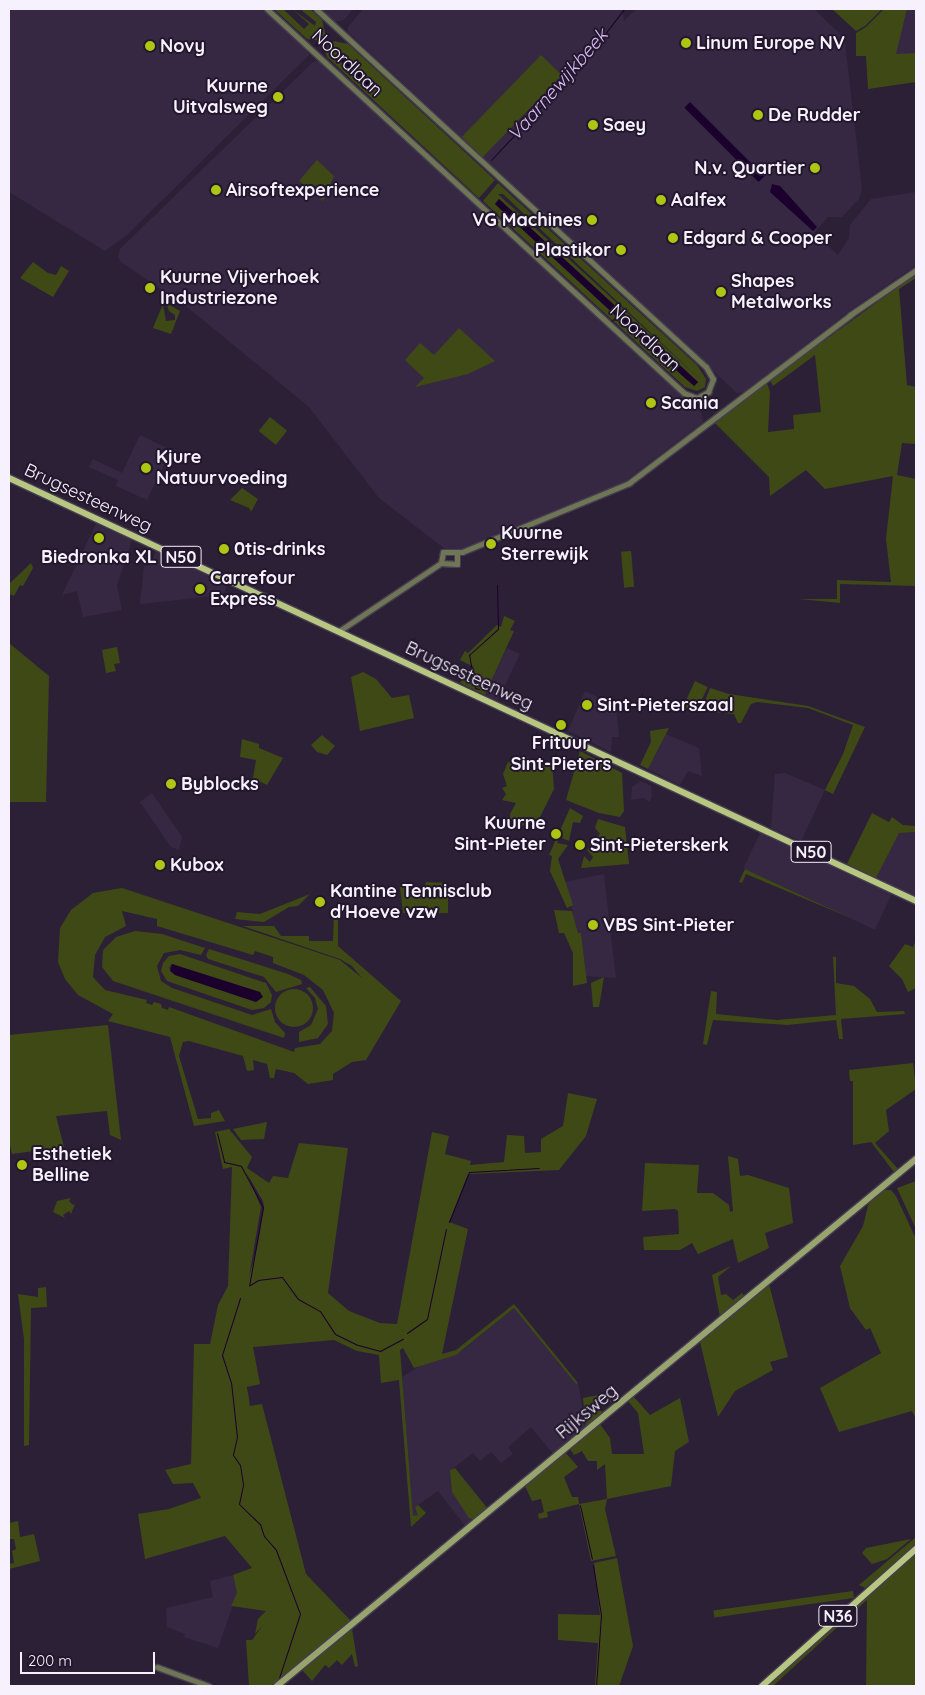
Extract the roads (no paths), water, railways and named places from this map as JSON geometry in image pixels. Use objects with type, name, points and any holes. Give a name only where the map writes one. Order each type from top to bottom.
[{"type":"main road","name":"Brugsesteenweg","points":[[9,478],[916,902]]},
{"type":"main road","name":"Rijksweg","points":[[278,1686],[916,1159]]},
{"type":"main road","name":"N36","points":[[762,1686],[916,1549]]},
{"type":"street","name":"Noordlaan","points":[[266,9],[684,393],[697,398],[709,392],[713,379],[706,367],[316,9]]},
{"type":"street","points":[[441,563],[444,552],[457,554],[630,484],[850,314],[916,270]]},
{"type":"street","points":[[339,631],[441,563],[457,564],[457,554]]},
{"type":"street","points":[[157,1668],[209,1686]]},
{"type":"waterway","name":"Vaarnewijkbeek","points":[[491,160],[585,60],[624,9]]},
{"type":"waterway","points":[[479,689],[475,688],[469,655],[498,629],[497,585]]},
{"type":"waterway","name":"Vaarnewijkbeek","points":[[217,1133],[224,1162],[241,1166],[263,1207],[249,1286]]},
{"type":"waterway","points":[[449,1222],[469,1172],[539,1168]]},
{"type":"waterway","points":[[407,1333],[427,1319],[446,1229]]},
{"type":"waterway","points":[[250,1285],[258,1280],[282,1277],[298,1299],[320,1311],[335,1334],[358,1345],[380,1351],[403,1339]]},
{"type":"waterway","name":"Vaarnewijkbeek","points":[[240,1298],[222,1355],[231,1382],[237,1437],[233,1455],[240,1465],[243,1485],[239,1504],[260,1524],[264,1536],[276,1550],[300,1614],[279,1678]]},
{"type":"waterway","points":[[580,1505],[592,1559]]},
{"type":"waterway","points":[[593,1565],[601,1615],[596,1686]]},
{"type":"place","name":"Linum Europe NV","points":[[686,43]]},
{"type":"place","name":"Novy","points":[[150,46]]},
{"type":"place","name":"Kuurne Uitvalsweg","points":[[278,97]]},
{"type":"place","name":"De Rudder","points":[[758,115]]},
{"type":"place","name":"Saey","points":[[593,125]]},
{"type":"place","name":"N.v. Quartier","points":[[815,168]]},
{"type":"place","name":"Airsoftexperience","points":[[216,190]]},
{"type":"place","name":"Aalfex","points":[[661,200]]},
{"type":"place","name":"VG Machines","points":[[592,220]]},
{"type":"place","name":"Edgard & Cooper","points":[[673,238]]},
{"type":"place","name":"Plastikor","points":[[621,250]]},
{"type":"place","name":"Kuurne Vijverhoek Industriezone","points":[[150,288]]},
{"type":"place","name":"Shapes Metalworks","points":[[721,292]]},
{"type":"place","name":"Scania","points":[[651,403]]},
{"type":"place","name":"Kjure Natuurvoeding","points":[[146,468]]},
{"type":"place","name":"Biedronka XL","points":[[99,538]]},
{"type":"place","name":"Kuurne Sterrewijk","points":[[491,544]]},
{"type":"place","name":"0tis-drinks","points":[[224,549]]},
{"type":"place","name":"Carrefour Express","points":[[200,589]]},
{"type":"place","name":"Sint-Pieterszaal","points":[[587,705]]},
{"type":"place","name":"Frituur Sint-Pieters","points":[[561,725]]},
{"type":"place","name":"Byblocks","points":[[171,784]]},
{"type":"place","name":"Kuurne Sint-Pieter","points":[[556,834]]},
{"type":"place","name":"Sint-Pieterskerk","points":[[580,845]]},
{"type":"place","name":"Kubox","points":[[160,865]]},
{"type":"place","name":"Kantine Tennisclub d'Hoeve vzw","points":[[320,902]]},
{"type":"place","name":"VBS Sint-Pieter","points":[[593,925]]},
{"type":"place","name":"Esthetiek Belline","points":[[22,1165]]}]
